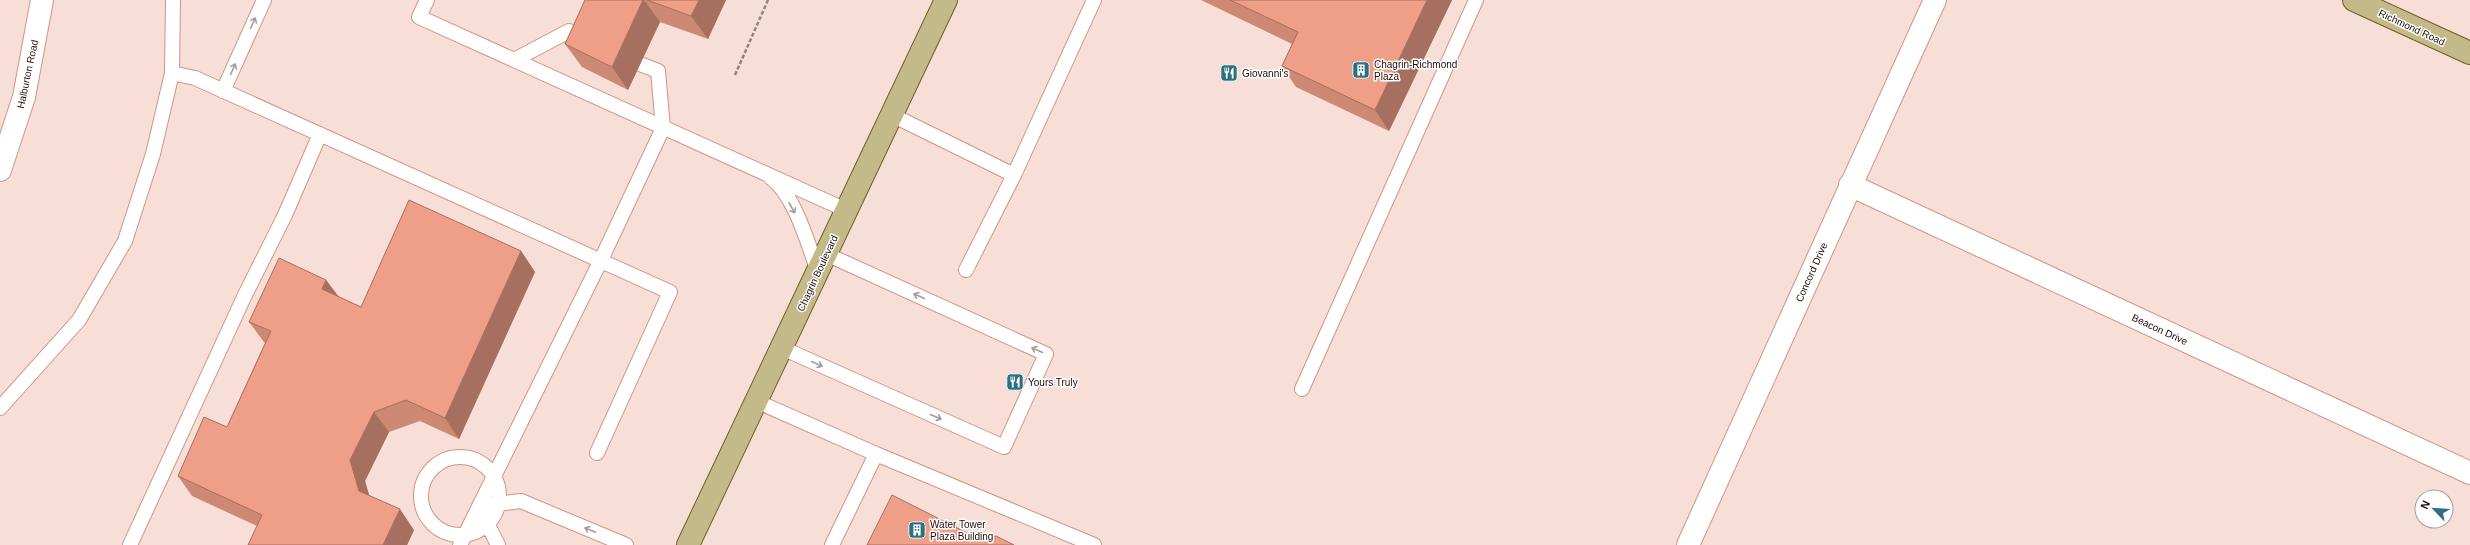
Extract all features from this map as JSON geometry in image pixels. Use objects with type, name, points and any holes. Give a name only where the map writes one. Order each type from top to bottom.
[{"type":"main road","name":"Chagrin Boulevard","points":[[688,545],[946,0]]},
{"type":"main road","name":"Richmond Road","points":[[2354,0],[2470,53]]},
{"type":"street","name":"Halburton Road","points":[[0,170],[24,97],[42,0]]},
{"type":"street","name":"Concord Drive","points":[[1688,545],[1935,0]]},
{"type":"street","name":"Beacon Drive","points":[[1850,186],[2470,473]]},
{"type":"lane","points":[[0,408],[79,320],[125,241],[153,154],[172,73],[173,0]]},
{"type":"lane","points":[[223,91],[264,0]]},
{"type":"lane","points":[[427,0],[419,17],[846,210]]},
{"type":"lane","points":[[966,270],[1014,175],[1094,0]]},
{"type":"lane","points":[[1302,388],[1476,0]]},
{"type":"lane","points":[[514,60],[569,31],[594,42]]},
{"type":"lane","points":[[462,540],[600,260],[663,128],[658,72],[640,64]]},
{"type":"lane","points":[[172,73],[195,78],[670,292],[597,453]]},
{"type":"lane","points":[[892,115],[1014,175]]},
{"type":"lane","points":[[130,545],[244,297],[285,215],[320,134]]},
{"type":"lane","points":[[757,169],[774,181],[784,192],[822,263],[1046,354],[1004,447],[782,348]]},
{"type":"lane","points":[[756,401],[876,454],[1094,545]]},
{"type":"lane","points":[[832,545],[876,454]]},
{"type":"lane","points":[[463,458],[476,460],[486,467],[494,477],[499,490],[499,503],[488,524],[462,540],[440,530],[430,522],[423,510],[421,497],[422,485],[428,473],[438,464],[450,459],[463,458]]},
{"type":"lane","points":[[479,508],[499,503],[521,501],[626,545]]},
{"type":"lane","points":[[479,508],[498,545]]},
{"type":"path","points":[[735,75],[768,0]]},
{"type":"building","points":[[585,0],[643,0],[612,67],[565,44]]},
{"type":"building","points":[[647,0],[699,0],[691,16]]},
{"type":"building","name":"Chagrin-Richmond Plaza","points":[[1230,0],[1427,0],[1375,110],[1282,66],[1298,32]]},
{"type":"building","points":[[409,200],[521,251],[445,418],[406,400],[374,412],[350,460],[359,491],[400,509],[383,545],[248,545],[262,515],[178,476],[204,417],[227,427],[271,331],[249,322],[279,258],[326,280],[322,289],[361,307]]},
{"type":"building","points":[[892,495],[979,539],[996,536],[1014,545],[867,545]]},
{"type":"place","name":"Chagrin-Richmond Plaza","points":[[1361,70]]},
{"type":"place","name":"Giovanni's","points":[[1229,73]]},
{"type":"place","name":"Yours Truly","points":[[1015,382]]},
{"type":"place","name":"Water Tower Plaza Building","points":[[917,530]]}]
